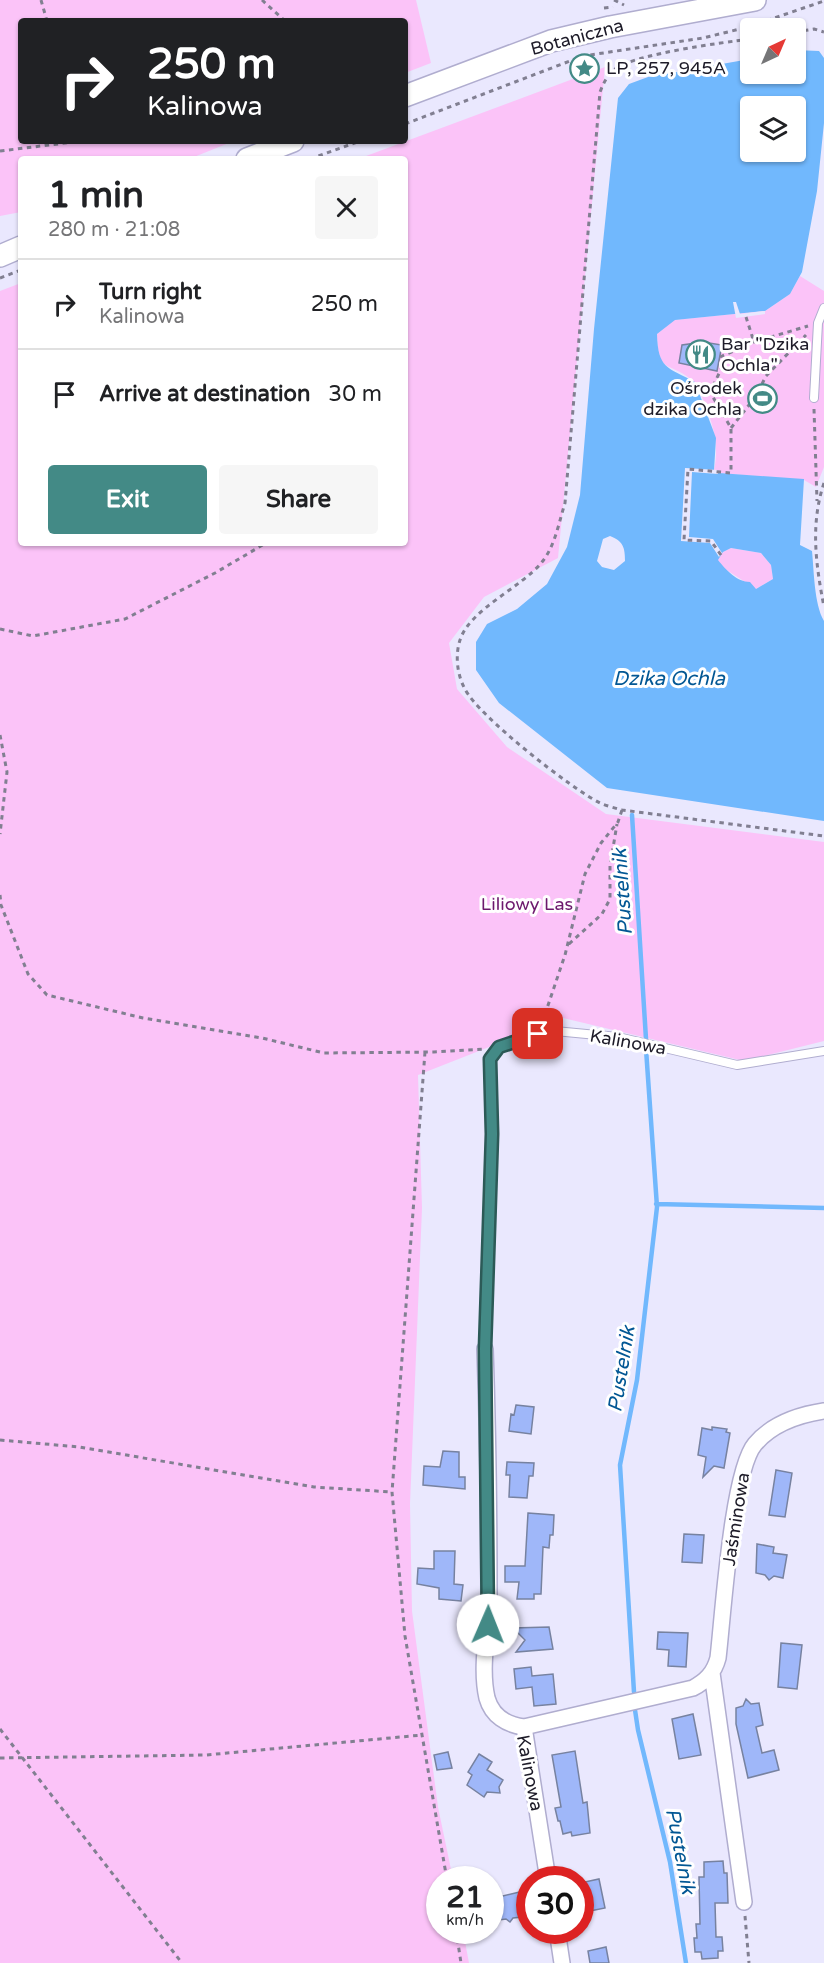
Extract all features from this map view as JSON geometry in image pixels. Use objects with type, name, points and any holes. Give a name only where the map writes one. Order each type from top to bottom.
[{"type":"main road","name":"Botaniczna","points":[[408,95],[551,41],[629,23],[755,0]]},
{"type":"main road","points":[[255,156],[285,144]]},
{"type":"main road","points":[[0,256],[18,248]]},
{"type":"street","name":"Kalinowa","points":[[485,1349],[489,1605],[485,1683],[488,1700],[497,1715],[509,1725],[524,1727],[546,1866]]},
{"type":"street","name":"Jaśminowa","points":[[744,1902],[712,1673],[718,1658],[733,1527],[748,1455],[767,1432],[805,1414],[824,1411]]},
{"type":"street","points":[[524,1727],[693,1688],[704,1682],[712,1673]]},
{"type":"street","points":[[559,1944],[562,1963]]},
{"type":"lane","points":[[814,398],[818,323],[824,308]]},
{"type":"lane","name":"Kalinowa","points":[[485,1349],[492,1134],[490,1059],[499,1047],[555,1030],[618,1036],[737,1065],[824,1051]]},
{"type":"path","points":[[41,0],[46,18]]},
{"type":"path","points":[[262,0],[282,18]]},
{"type":"path","points":[[408,123],[574,59],[714,35],[748,27],[824,1]]},
{"type":"path","points":[[806,30],[814,29],[824,32]]},
{"type":"path","points":[[740,41],[640,60],[619,66],[607,76],[600,92],[565,503],[553,543],[544,561],[476,617],[460,639],[457,663],[464,689],[478,709],[577,788],[600,803],[622,810],[824,836]]},
{"type":"path","points":[[0,151],[57,144]]},
{"type":"path","points":[[318,156],[352,144]]},
{"type":"path","points":[[0,278],[18,271]]},
{"type":"path","points":[[746,317],[754,342]]},
{"type":"path","points":[[720,357],[754,342],[818,323]]},
{"type":"path","points":[[731,428],[756,396],[765,376],[818,323]]},
{"type":"path","points":[[721,555],[711,541],[684,540],[688,469],[730,473],[731,428],[710,392],[729,353]]},
{"type":"path","points":[[814,398],[817,504],[814,540],[824,607]]},
{"type":"path","points":[[817,504],[824,483]]},
{"type":"path","points":[[0,629],[33,636],[125,619],[215,573],[261,546]]},
{"type":"path","points":[[0,735],[8,772],[0,834]]},
{"type":"path","points":[[568,944],[602,914],[610,899],[610,866],[622,810]]},
{"type":"path","points":[[538,1034],[568,944],[585,874],[601,843],[618,822]]},
{"type":"path","points":[[0,895],[1,905],[28,974],[47,994],[143,1018],[262,1038],[324,1053],[425,1053],[499,1047]]},
{"type":"path","points":[[425,1053],[392,1492],[405,1636],[445,1866]]},
{"type":"path","points":[[0,1440],[79,1447],[314,1487],[392,1492]]},
{"type":"path","points":[[0,1729],[183,1963]]},
{"type":"path","points":[[0,1758],[206,1755],[422,1735]]},
{"type":"path","points":[[744,1902],[749,1963]]},
{"type":"path","points":[[458,1944],[461,1963]]},
{"type":"green space","points":[[0,0],[416,0],[431,63],[408,72],[408,18],[18,18],[18,144],[226,144],[196,156],[18,156],[18,213],[0,216]]},
{"type":"green space","name":"Liliowy Las","points":[[605,67],[558,558],[484,597],[449,643],[457,689],[507,747],[606,814],[824,842],[824,1041],[744,1061],[563,1018],[418,1075],[422,1208],[410,1504],[412,1611],[438,1807],[450,1866],[426,1866],[426,1944],[465,1944],[469,1963],[0,1963],[0,291],[18,284],[18,546],[408,546],[408,156],[366,156],[398,144],[408,144],[408,140]]},
{"type":"green space","name":"Ośrodek dzika Ochla","points":[[800,276],[824,291],[824,467],[816,487],[804,480],[718,473],[714,470],[716,451],[714,433],[696,384],[663,362],[657,334],[674,320],[765,311],[790,294]]},
{"type":"green space","points":[[731,548],[761,553],[771,565],[773,579],[756,589],[725,569],[717,560],[723,552]]},
{"type":"water","name":"Dzika Ochla","points":[[806,50],[819,51],[824,58],[824,123],[817,191],[802,272],[790,294],[765,311],[675,320],[657,334],[662,361],[666,366],[695,382],[716,438],[714,470],[718,470],[719,473],[804,479],[800,545],[812,551],[816,596],[824,621],[824,821],[607,788],[499,703],[476,670],[476,642],[487,624],[517,609],[547,584],[567,547],[580,495],[594,329],[618,98],[629,84],[648,77],[740,61],[740,84],[806,84]],"holes":[[[610,536],[620,542],[624,548],[625,561],[614,570],[602,567],[597,561],[603,539]],[[731,548],[761,553],[771,565],[773,579],[756,589],[750,582],[736,578],[718,560],[723,552]]]},
{"type":"pier","points":[[733,302],[736,302],[740,314],[765,311],[765,314],[736,318]]},
{"type":"pier","points":[[685,468],[718,470],[718,474],[692,472],[689,537],[713,539],[722,553],[719,557],[710,543],[681,541]]},
{"type":"building","name":"Bar \"Dzika Ochla\"","points":[[703,342],[722,345],[717,371],[679,363],[682,345]]},
{"type":"building","points":[[516,1405],[534,1407],[531,1434],[509,1431],[511,1414],[514,1415]]},
{"type":"building","points":[[712,1427],[727,1429],[726,1432],[730,1433],[724,1468],[714,1466],[703,1477],[706,1457],[698,1455],[702,1428],[712,1430]]},
{"type":"building","points":[[443,1451],[459,1452],[459,1477],[465,1477],[465,1489],[423,1485],[424,1466],[440,1467]]},
{"type":"building","points":[[507,1462],[534,1463],[533,1476],[529,1476],[527,1498],[509,1497],[510,1475],[506,1475]]},
{"type":"building","points":[[776,1470],[792,1473],[785,1517],[769,1515]]},
{"type":"building","points":[[528,1513],[554,1515],[553,1535],[550,1535],[549,1548],[543,1547],[541,1594],[534,1594],[534,1599],[517,1599],[519,1582],[505,1582],[505,1566],[525,1566]]},
{"type":"building","points":[[684,1534],[704,1535],[702,1563],[682,1562]]},
{"type":"building","points":[[757,1544],[774,1547],[773,1553],[787,1555],[783,1578],[774,1576],[769,1580],[765,1575],[756,1573]]},
{"type":"building","points":[[434,1551],[455,1551],[454,1584],[463,1585],[461,1601],[439,1599],[439,1588],[417,1584],[418,1568],[434,1569]]},
{"type":"building","points":[[549,1627],[553,1649],[516,1652],[525,1640],[513,1628]]},
{"type":"building","points":[[658,1632],[688,1633],[686,1667],[668,1666],[669,1650],[657,1649]]},
{"type":"building","points":[[781,1643],[802,1645],[797,1689],[778,1687]]},
{"type":"building","points":[[531,1667],[532,1676],[553,1674],[556,1704],[534,1706],[532,1687],[516,1689],[514,1669]]},
{"type":"building","points":[[746,1699],[751,1704],[759,1703],[763,1725],[756,1727],[762,1753],[774,1750],[779,1770],[748,1778],[736,1724],[736,1708],[743,1706]]},
{"type":"building","points":[[693,1714],[701,1755],[679,1759],[672,1719]]},
{"type":"building","points":[[575,1751],[583,1803],[587,1802],[590,1833],[572,1836],[571,1832],[563,1834],[560,1821],[558,1821],[555,1808],[561,1807],[552,1755]]},
{"type":"building","points":[[448,1752],[452,1768],[437,1770],[434,1755]]},
{"type":"building","points":[[479,1754],[492,1762],[487,1770],[503,1780],[499,1787],[500,1793],[487,1792],[484,1797],[467,1785],[472,1775],[468,1772]]},
{"type":"building","points":[[723,1861],[724,1873],[727,1873],[728,1903],[715,1903],[716,1937],[722,1937],[723,1951],[718,1951],[718,1958],[702,1959],[701,1952],[695,1952],[694,1938],[697,1938],[696,1924],[700,1924],[699,1877],[704,1877],[704,1862]]},
{"type":"building","points":[[599,1879],[605,1908],[594,1910],[594,1880]]},
{"type":"building","points":[[516,1893],[516,1918],[510,1922],[504,1919],[504,1896]]},
{"type":"building","points":[[606,1947],[609,1963],[590,1963],[588,1951]]},
{"type":"waterway","name":"Pustelnik","points":[[632,815],[646,1039]]},
{"type":"waterway","name":"Pustelnik","points":[[634,1692],[620,1465],[637,1380],[657,1207],[646,1049]]},
{"type":"waterway","points":[[656,1204],[824,1208]]},
{"type":"waterway","name":"Pustelnik","points":[[635,1710],[670,1862],[686,1963]]},
{"type":"place","name":"LP, 257, 945A","points":[[585,68]]},
{"type":"place","name":"Bar \"Dzika Ochla\"","points":[[700,354]]},
{"type":"place","name":"Ośrodek dzika Ochla","points":[[763,398]]},
{"type":"route","points":[[488,1625],[488,1424],[485,1349],[492,1134],[490,1059],[499,1047],[538,1034]]}]
